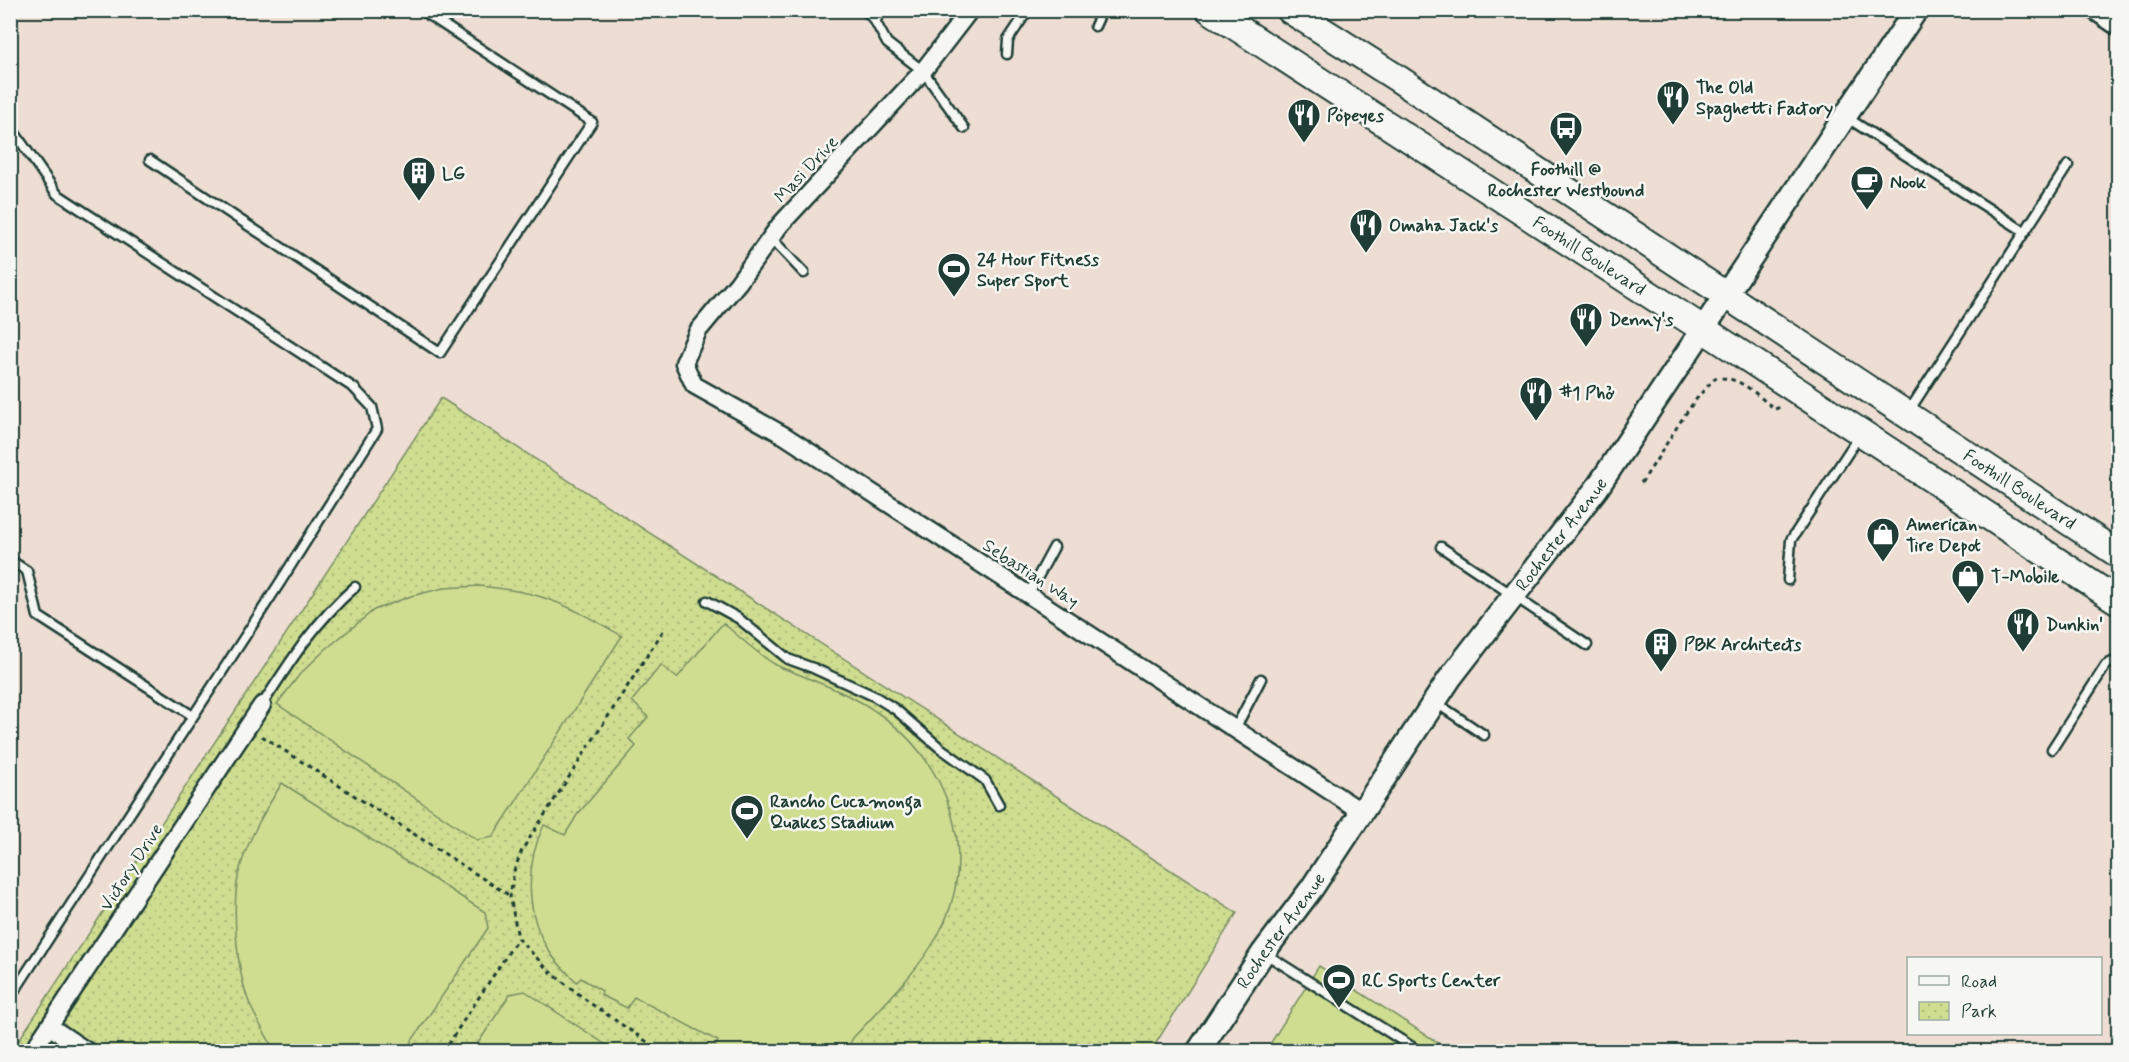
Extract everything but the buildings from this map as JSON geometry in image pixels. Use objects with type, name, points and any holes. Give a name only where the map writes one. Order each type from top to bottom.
[{"type":"main road","name":"Foothill Boulevard","points":[[1210,10],[1703,329],[2118,602]]},
{"type":"main road","name":"Foothill Boulevard","points":[[1290,10],[1401,80],[2118,554]]},
{"type":"main road","name":"Rochester Avenue","points":[[1198,1052],[1263,953],[1312,888],[1450,678],[1597,488],[1916,10]]},
{"type":"street","name":"Masi Drive","points":[[684,363],[698,331],[738,283],[780,225],[923,71],[970,10]]},
{"type":"street","points":[[2096,11],[2118,27]]},
{"type":"street","name":"Sebastian Way","points":[[684,363],[694,385],[785,436],[1362,812]]},
{"type":"street","name":"Victory Drive","points":[[32,1052],[262,705]]},
{"type":"street","points":[[49,1026],[88,1052]]},
{"type":"lane","points":[[150,160],[440,352],[592,122],[421,10]]},
{"type":"lane","points":[[866,10],[888,43],[923,71],[964,128]]},
{"type":"lane","points":[[875,21],[883,10]]},
{"type":"lane","points":[[1095,26],[1099,17],[1097,10]]},
{"type":"lane","points":[[1006,54],[1008,40],[1024,16]]},
{"type":"lane","points":[[1846,116],[2025,232]]},
{"type":"lane","points":[[10,126],[57,194],[354,388],[372,407],[377,429],[10,998]]},
{"type":"lane","points":[[1907,414],[2068,165]]},
{"type":"lane","points":[[771,238],[804,273]]},
{"type":"lane","points":[[1788,580],[1791,540],[1861,433]]},
{"type":"lane","points":[[1028,595],[1054,547]]},
{"type":"lane","points":[[1441,547],[1587,645]]},
{"type":"lane","points":[[10,560],[27,571],[38,616],[193,716]]},
{"type":"lane","points":[[262,705],[305,639],[325,615],[355,586]]},
{"type":"lane","points":[[707,601],[738,618],[788,659],[874,696],[895,709],[939,747],[986,780],[999,805]]},
{"type":"lane","points":[[2052,749],[2106,665],[2112,662],[2118,663]]},
{"type":"lane","points":[[1235,729],[1261,679]]},
{"type":"lane","points":[[1435,702],[1484,735]]},
{"type":"lane","points":[[1263,953],[1420,1052]]},
{"type":"path","points":[[1641,483],[1706,386],[1716,378],[1735,380],[1747,385],[1750,391],[1775,409],[1788,405]]},
{"type":"path","points":[[662,1052],[590,1003],[549,971],[518,938],[510,896],[514,871],[522,850],[663,631]]},
{"type":"path","points":[[248,726],[510,896]]},
{"type":"path","points":[[443,1052],[518,938]]},
{"type":"green space","points":[[441,398],[1237,913],[1151,1051],[11,1052]]},
{"type":"green space","points":[[480,586],[542,597],[578,612],[622,636],[493,837],[477,840],[277,704],[300,674],[326,649],[374,610],[411,596],[444,588]]},
{"type":"green space","name":"Rancho Cucamonga Quakes Stadium","points":[[723,623],[755,651],[776,665],[856,700],[901,731],[922,755],[939,783],[951,812],[957,843],[957,875],[951,906],[937,937],[919,964],[853,1038],[846,1051],[713,1051],[718,1041],[634,997],[627,1008],[601,995],[602,991],[581,978],[577,982],[552,955],[535,921],[530,889],[531,872],[533,856],[544,825],[565,835],[577,815],[636,746],[629,739],[648,717],[632,701],[661,665],[677,678]]},
{"type":"green space","points":[[282,783],[485,912],[488,928],[405,1051],[275,1051],[251,1007],[238,956],[235,916],[238,880],[241,865],[254,833]]},
{"type":"green space","name":"RC Sports Center","points":[[1319,966],[1451,1051],[1265,1052]]},
{"type":"green space","points":[[525,991],[615,1051],[473,1051],[510,994]]},
{"type":"place","name":"The Old Spaghetti Factory","points":[[1673,126]]},
{"type":"place","name":"Popeyes","points":[[1304,144]]},
{"type":"place","name":"Foothill @ Rochester Westbound","points":[[1566,157]]},
{"type":"place","name":"LG","points":[[419,202]]},
{"type":"place","name":"Nook","points":[[1867,211]]},
{"type":"place","name":"Omaha Jack's","points":[[1366,254]]},
{"type":"place","name":"24 Hour Fitness Super Sport","points":[[954,298]]},
{"type":"place","name":"Denny's","points":[[1586,348]]},
{"type":"place","name":"#1 Phở","points":[[1536,422]]},
{"type":"place","name":"American Tire Depot","points":[[1883,563]]},
{"type":"place","name":"T-Mobile","points":[[1968,605]]},
{"type":"place","name":"Dunkin'","points":[[2023,653]]},
{"type":"place","name":"PBK Architects","points":[[1661,673]]},
{"type":"place","name":"Rancho Cucamonga Quakes Stadium","points":[[747,840]]},
{"type":"place","name":"RC Sports Center","points":[[1339,1009]]}]
